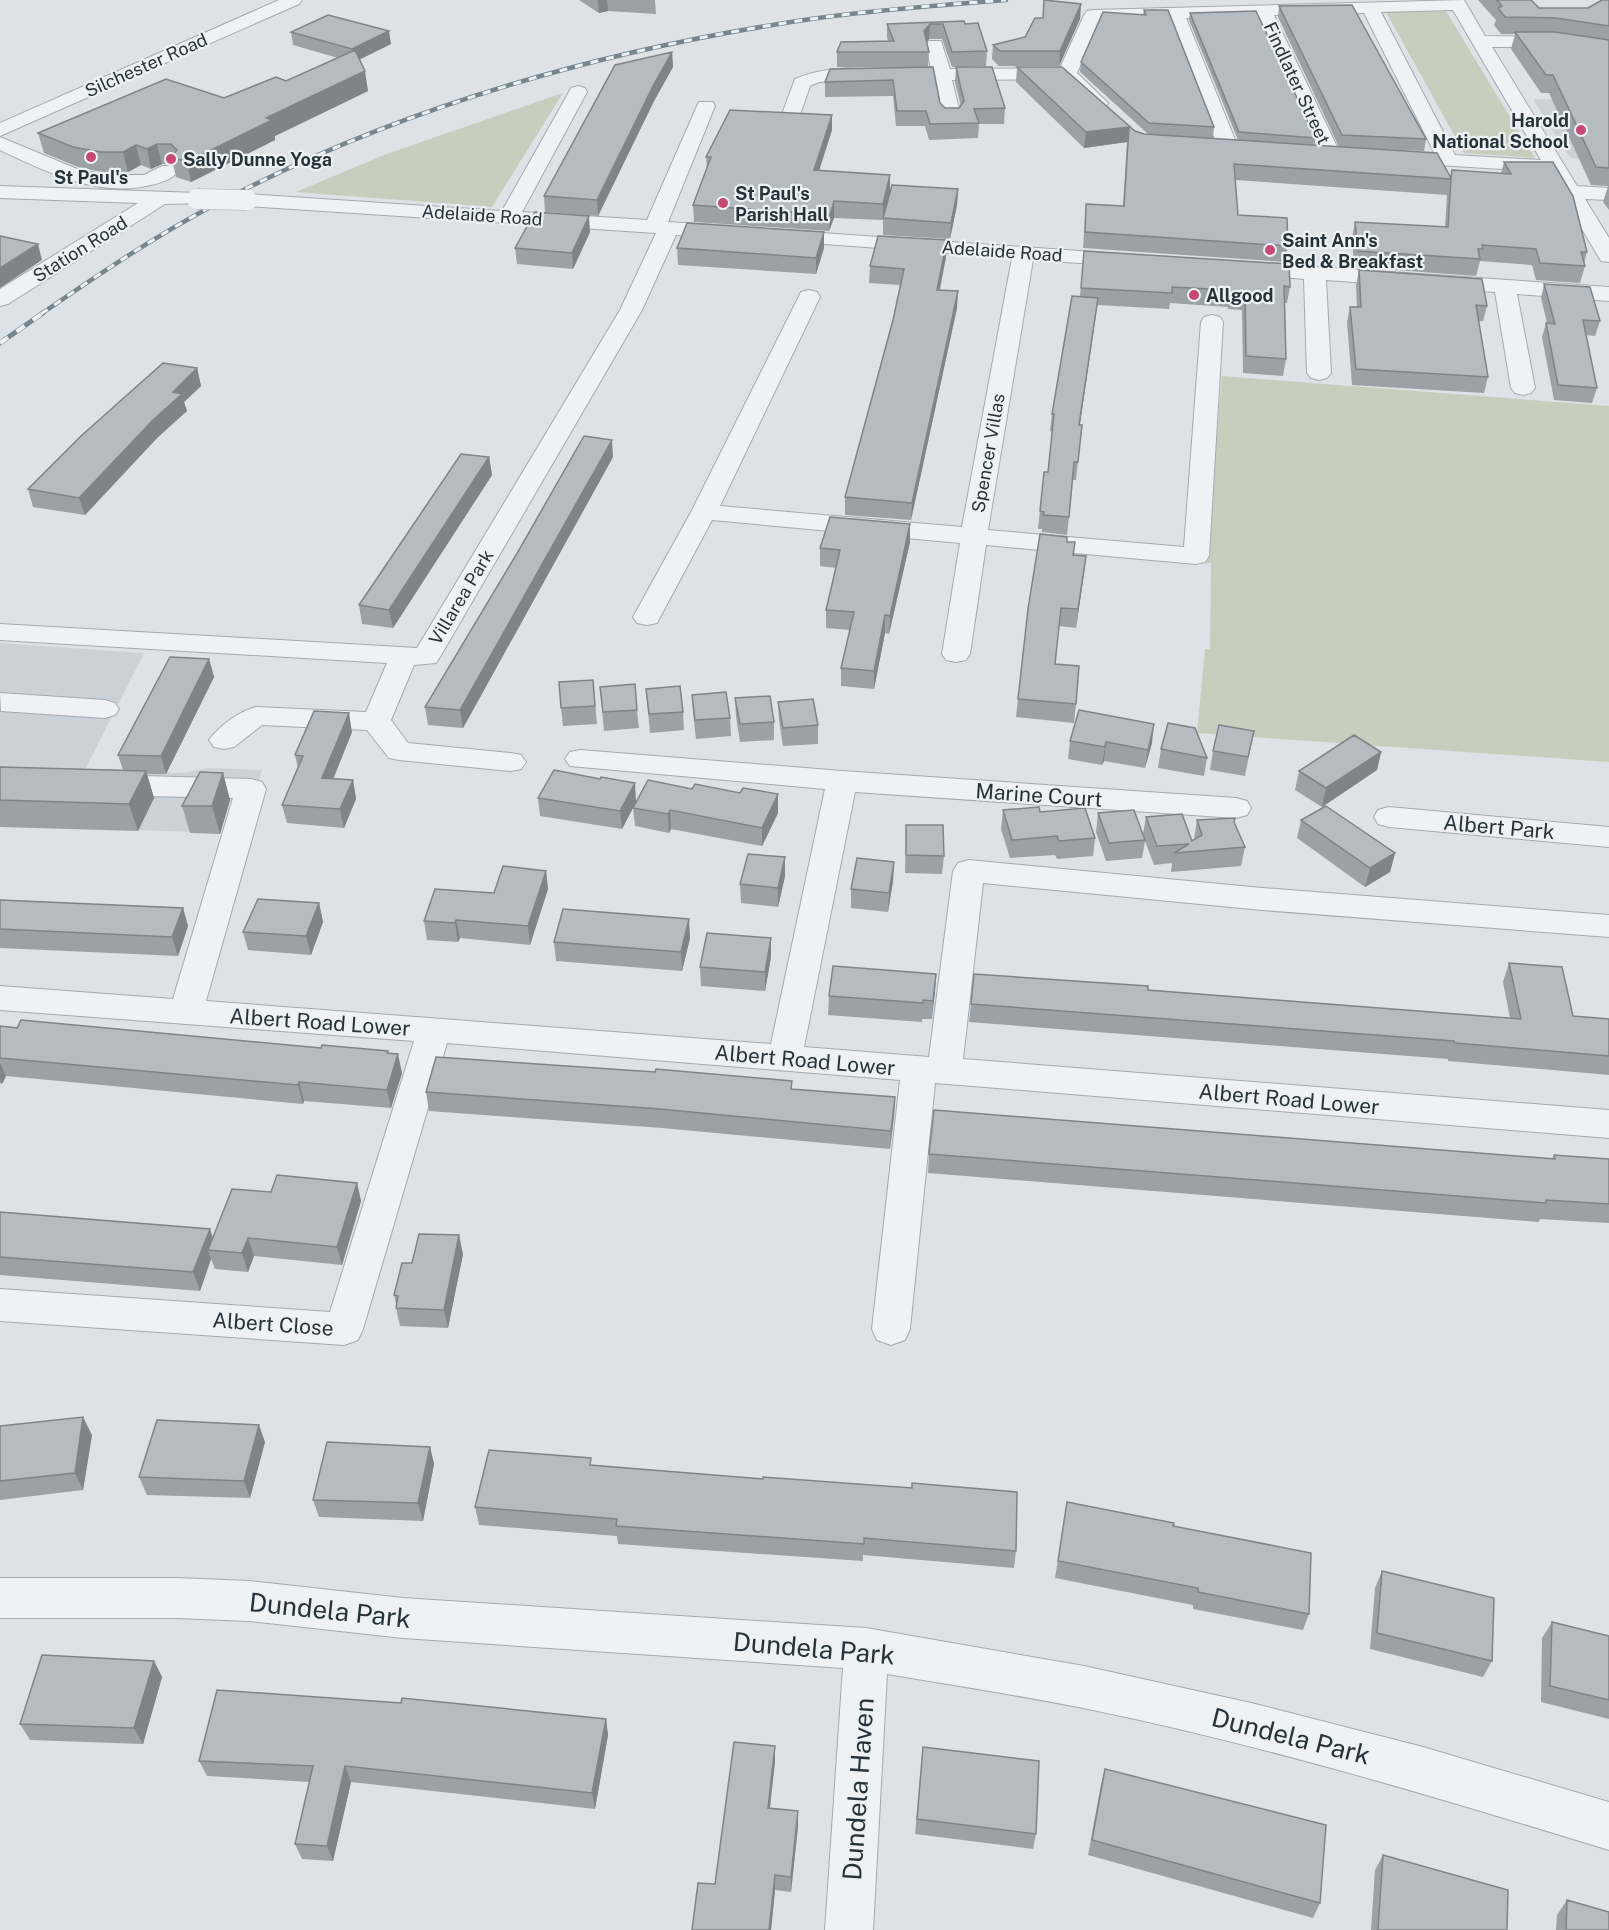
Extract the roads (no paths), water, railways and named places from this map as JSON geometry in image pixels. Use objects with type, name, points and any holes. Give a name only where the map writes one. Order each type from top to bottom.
[{"type":"street","name":"Silchester Road","points":[[0,130],[293,0]]},
{"type":"street","points":[[1067,74],[1093,15],[1370,8],[1456,2],[1609,255]]},
{"type":"street","points":[[1370,8],[1448,161]]},
{"type":"street","name":"Findlater Street","points":[[1263,11],[1331,155]]},
{"type":"street","points":[[1175,13],[1228,147]]},
{"type":"street","points":[[1479,41],[1551,42],[1608,48]]},
{"type":"street","points":[[935,45],[951,117]]},
{"type":"street","points":[[792,114],[802,83],[815,77],[942,74],[1067,74],[1108,112]]},
{"type":"street","points":[[508,217],[578,92]]},
{"type":"street","points":[[662,228],[706,106]]},
{"type":"street","points":[[0,143],[71,174],[114,183],[151,179],[169,170]]},
{"type":"street","points":[[1207,145],[1251,148]]},
{"type":"street","points":[[1308,153],[1355,156]]},
{"type":"street","points":[[1378,157],[1554,166]]},
{"type":"street","name":"Adelaide Road","points":[[0,192],[248,200],[1152,262]]},
{"type":"street","points":[[1569,192],[1609,194]]},
{"type":"street","name":"Station Road","points":[[0,299],[160,198]]},
{"type":"street","name":"Villarea Park","points":[[0,632],[426,657],[632,310],[662,228]]},
{"type":"street","name":"Spencer Villas","points":[[956,654],[974,535],[1024,252]]},
{"type":"street","points":[[1222,267],[1609,294]]},
{"type":"street","points":[[1315,273],[1318,374]]},
{"type":"street","points":[[1505,288],[1523,388]]},
{"type":"street","points":[[647,617],[704,512],[809,297]]},
{"type":"street","points":[[704,512],[1196,556],[1212,322]]},
{"type":"street","points":[[376,721],[404,656]]},
{"type":"street","points":[[0,703],[105,709]]},
{"type":"street","points":[[224,740],[256,716],[376,721]]},
{"type":"street","points":[[376,721],[399,752],[511,762]]},
{"type":"street","name":"Marine Court","points":[[580,759],[842,781],[1236,808]]},
{"type":"street","points":[[785,1058],[842,781]]},
{"type":"street","points":[[81,784],[251,789],[186,1012]]},
{"type":"street","name":"Albert Park","points":[[1389,817],[1609,837]]},
{"type":"street","points":[[891,1329],[932,1070],[969,871],[1262,899],[1609,926]]},
{"type":"street","name":"Albert Road Lower","points":[[0,998],[434,1030],[1609,1124]]},
{"type":"street","name":"Albert Close","points":[[0,1305],[344,1329],[434,1030]]},
{"type":"street","name":"Dundela Park","points":[[0,1598],[167,1598],[249,1601],[403,1618],[866,1649],[1084,1686],[1251,1725],[1423,1770],[1609,1826]]},
{"type":"street","name":"Dundela Haven","points":[[849,1930],[866,1649]]},
{"type":"railway","points":[[41,314],[105,270],[171,229],[286,169],[358,138],[506,86],[581,65],[734,32],[859,13],[1006,0]]},
{"type":"railway","points":[[0,343],[43,313]]},
{"type":"place","name":"Harold National School","points":[[1581,130]]},
{"type":"place","name":"St Paul's","points":[[91,157]]},
{"type":"place","name":"Sally Dunne Yoga","points":[[171,159]]},
{"type":"place","name":"St Paul's Parish Hall","points":[[723,203]]},
{"type":"place","name":"Saint Ann's Bed & Breakfast","points":[[1270,250]]},
{"type":"place","name":"Allgood","points":[[1194,295]]}]
